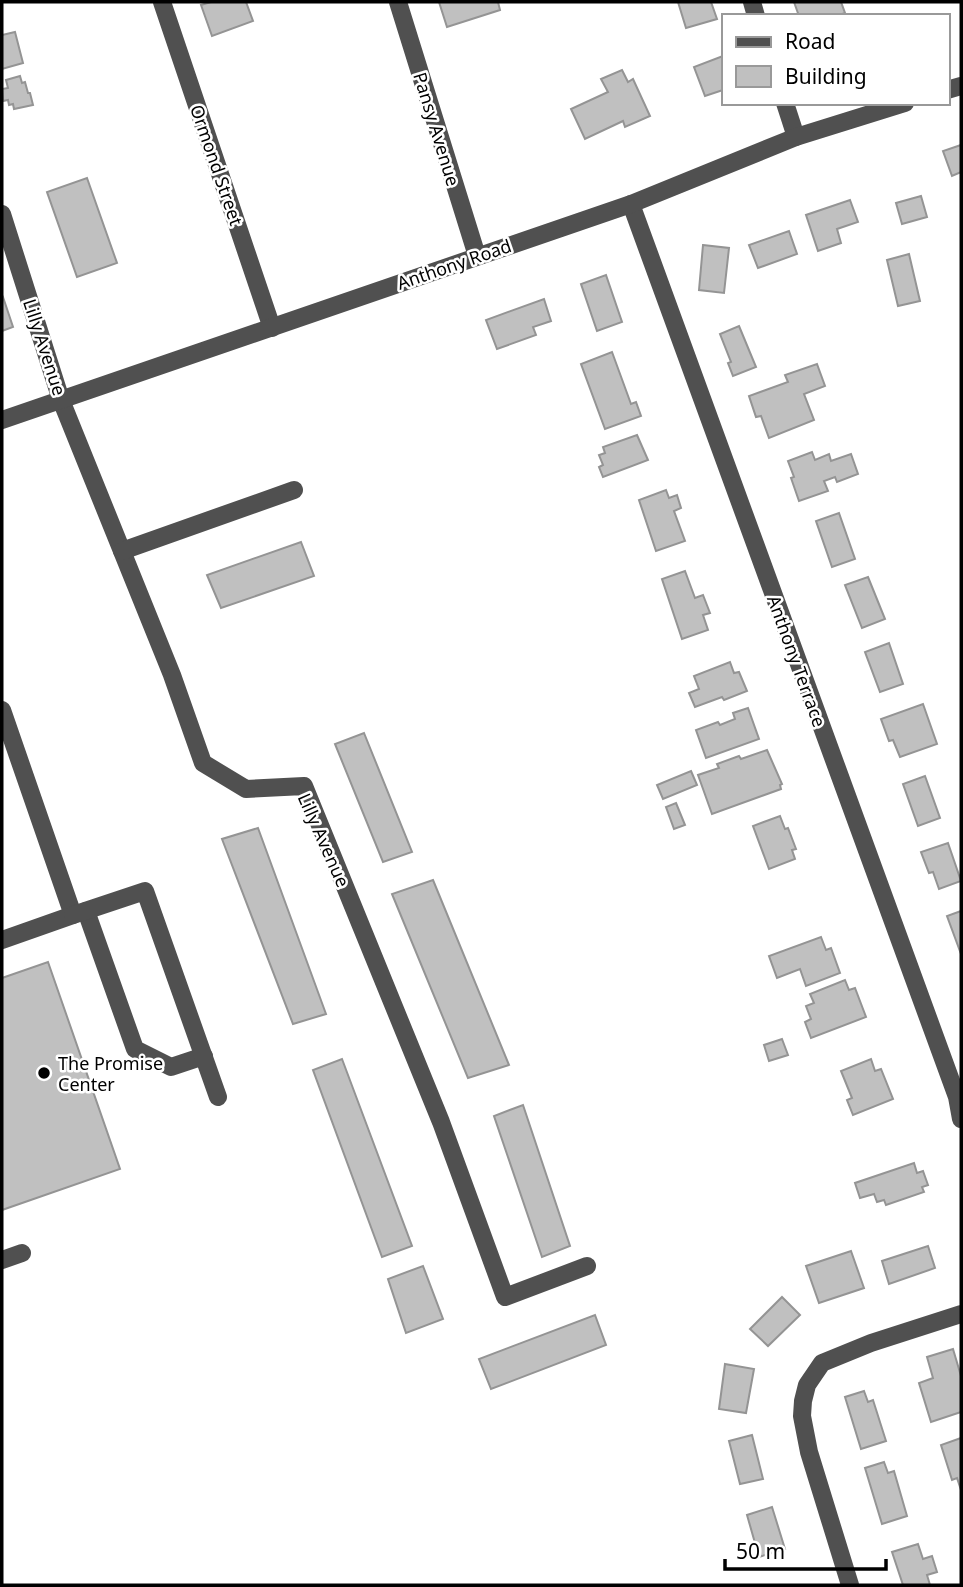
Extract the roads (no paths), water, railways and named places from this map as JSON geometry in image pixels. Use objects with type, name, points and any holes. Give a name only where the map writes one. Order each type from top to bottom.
[{"type":"street","name":"Ormond Street","points":[[162,2],[272,328]]},
{"type":"street","name":"Pansy Avenue","points":[[398,2],[477,256]]},
{"type":"street","points":[[786,105],[796,137]]},
{"type":"street","name":"Anthony Road","points":[[2,420],[631,204],[796,137],[899,105]]},
{"type":"street","name":"Anthony Terrace","points":[[631,204],[957,1097],[961,1119]]},
{"type":"street","name":"Lilly Avenue","points":[[2,214],[61,400],[172,674],[203,763],[246,789],[303,786],[441,1122],[505,1297],[587,1266]]},
{"type":"street","points":[[122,551],[294,490]]},
{"type":"street","points":[[2,710],[135,1049],[171,1067],[204,1056]]},
{"type":"street","points":[[2,940],[145,891],[218,1097]]},
{"type":"street","points":[[2,1260],[22,1252]]},
{"type":"street","points":[[850,1585],[809,1452],[802,1416],[807,1385],[822,1363],[871,1343],[961,1314]]},
{"type":"place","name":"The Promise Center","points":[[44,1073]]}]
